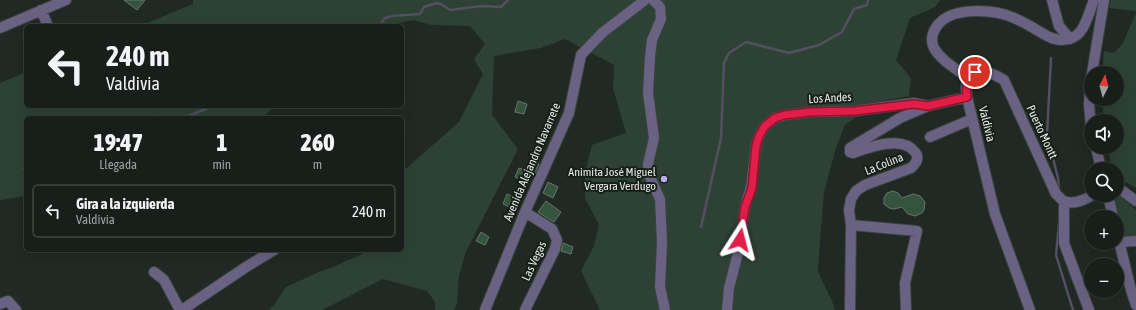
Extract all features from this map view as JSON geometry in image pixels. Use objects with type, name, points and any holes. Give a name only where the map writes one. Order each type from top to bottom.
[{"type":"street","points":[[0,28],[66,0]]},
{"type":"street","name":"Avenida Alejandro Navarrete","points":[[485,310],[525,212],[569,113],[581,55],[602,33],[645,0]]},
{"type":"street","points":[[1052,0],[1059,26],[1070,39]]},
{"type":"street","points":[[968,78],[938,55],[932,44],[932,32],[938,24],[949,17],[960,12],[976,11],[997,13],[1012,17],[1030,25],[1050,38],[1061,40],[1070,39],[1081,33],[1094,0]]},
{"type":"street","points":[[1093,66],[1104,0]]},
{"type":"street","points":[[657,1],[660,7],[661,19],[652,40],[650,57],[648,93],[654,138],[648,164],[649,175],[660,199],[662,242],[660,287],[665,310]]},
{"type":"street","points":[[41,10],[47,24]]},
{"type":"street","name":"Puerto Montt","points":[[968,78],[975,72],[983,72],[994,74],[1004,80],[1056,194],[1064,201]]},
{"type":"street","name":"Valdivia","points":[[968,78],[966,87],[967,97],[995,214],[1030,310]]},
{"type":"street","name":"Los Andes","points":[[727,310],[729,288],[739,249],[745,207],[752,188],[756,146],[759,136],[765,126],[775,118],[784,115],[810,112],[854,111],[908,104],[928,106],[967,97]]},
{"type":"street","name":"La Colina","points":[[850,310],[851,226],[849,210],[851,199],[856,191],[865,185],[911,168],[916,162],[918,156],[910,147],[905,144],[897,143],[880,145],[854,153],[850,152],[850,148],[900,118],[928,106]]},
{"type":"street","points":[[930,137],[972,119]]},
{"type":"street","points":[[1124,193],[1136,201]]},
{"type":"street","points":[[1084,200],[1077,202],[1064,201],[1064,243],[1089,310]]},
{"type":"street","name":"Las Vegas","points":[[525,212],[552,229],[557,240],[555,249],[525,310]]},
{"type":"street","points":[[851,226],[917,231],[905,283],[906,310]]},
{"type":"street","points":[[1124,239],[1136,241]]},
{"type":"street","points":[[1122,250],[1136,305]]},
{"type":"street","points":[[154,272],[164,280],[181,310],[271,252]]},
{"type":"street","points":[[0,304],[8,301],[16,310]]},
{"type":"green space","points":[[193,0],[940,0],[935,7],[910,18],[896,60],[911,78],[909,96],[871,103],[868,108],[845,125],[836,148],[824,192],[818,267],[818,272],[835,310],[600,310],[581,271],[594,246],[599,225],[585,198],[585,173],[592,145],[626,133],[613,88],[614,65],[565,39],[541,48],[494,56],[492,115],[518,149],[465,254],[459,276],[457,304],[454,310],[435,310],[435,302],[427,291],[383,279],[322,310],[269,310],[286,287],[362,254],[362,252],[404,252],[404,170],[459,122],[483,74],[474,59],[485,44],[470,26],[431,25],[414,20],[393,24],[145,24],[193,4]]},
{"type":"green space","points":[[1111,0],[1136,0],[1136,11],[1109,8]]},
{"type":"green space","points":[[1136,13],[1136,188],[1124,181],[1124,162],[1111,162],[1109,154],[1124,154],[1124,114],[1104,114],[1102,106],[1124,106],[1124,66],[1103,66],[1104,51],[1114,53],[1122,45]]},
{"type":"green space","points":[[24,73],[24,108],[272,108],[265,116],[24,116],[24,196],[0,200],[0,83]]},
{"type":"green space","points":[[1124,199],[1136,210],[1136,238],[1124,238],[1124,210],[1117,210],[1115,202],[1124,202]]},
{"type":"building","points":[[124,0],[145,0],[137,10]]},
{"type":"building","points":[[518,101],[527,104],[524,114],[515,112]]},
{"type":"building","points":[[530,160],[539,164],[535,174],[526,170]]},
{"type":"building","points":[[519,168],[531,172],[526,182],[515,177]]},
{"type":"building","points":[[548,182],[558,187],[553,198],[543,193]]},
{"type":"building","points":[[893,191],[898,193],[902,198],[913,194],[920,196],[925,202],[922,213],[915,216],[908,214],[902,207],[894,209],[889,208],[884,204],[884,198],[887,193]]},
{"type":"building","points":[[507,194],[520,200],[516,210],[503,204]]},
{"type":"building","points":[[546,201],[561,212],[554,222],[538,212]]},
{"type":"building","points":[[481,232],[489,237],[485,245],[476,241]]},
{"type":"building","points":[[563,243],[573,247],[571,254],[561,251]]},
{"type":"waterway","points":[[380,24],[385,18],[392,16],[420,14],[424,7],[436,3],[441,4],[450,10],[481,6],[501,7],[508,0]]},
{"type":"waterway","points":[[701,227],[721,138],[724,63],[729,53],[746,42],[789,53],[819,45],[842,32],[854,9],[867,5],[868,0]]},
{"type":"waterway","points":[[1051,58],[1047,135],[1058,178],[1059,190]]},
{"type":"waterway","points":[[188,116],[208,108]]},
{"type":"waterway","points":[[1059,223],[1056,255],[1073,310]]},
{"type":"place","name":"Animita José Miguel Vergara Verdugo","points":[[664,179]]},
{"type":"route","points":[[740,240],[745,207],[752,188],[756,146],[759,136],[765,126],[775,118],[784,115],[810,112],[854,111],[901,104],[928,106],[967,97],[966,87],[968,78],[975,72]]}]
